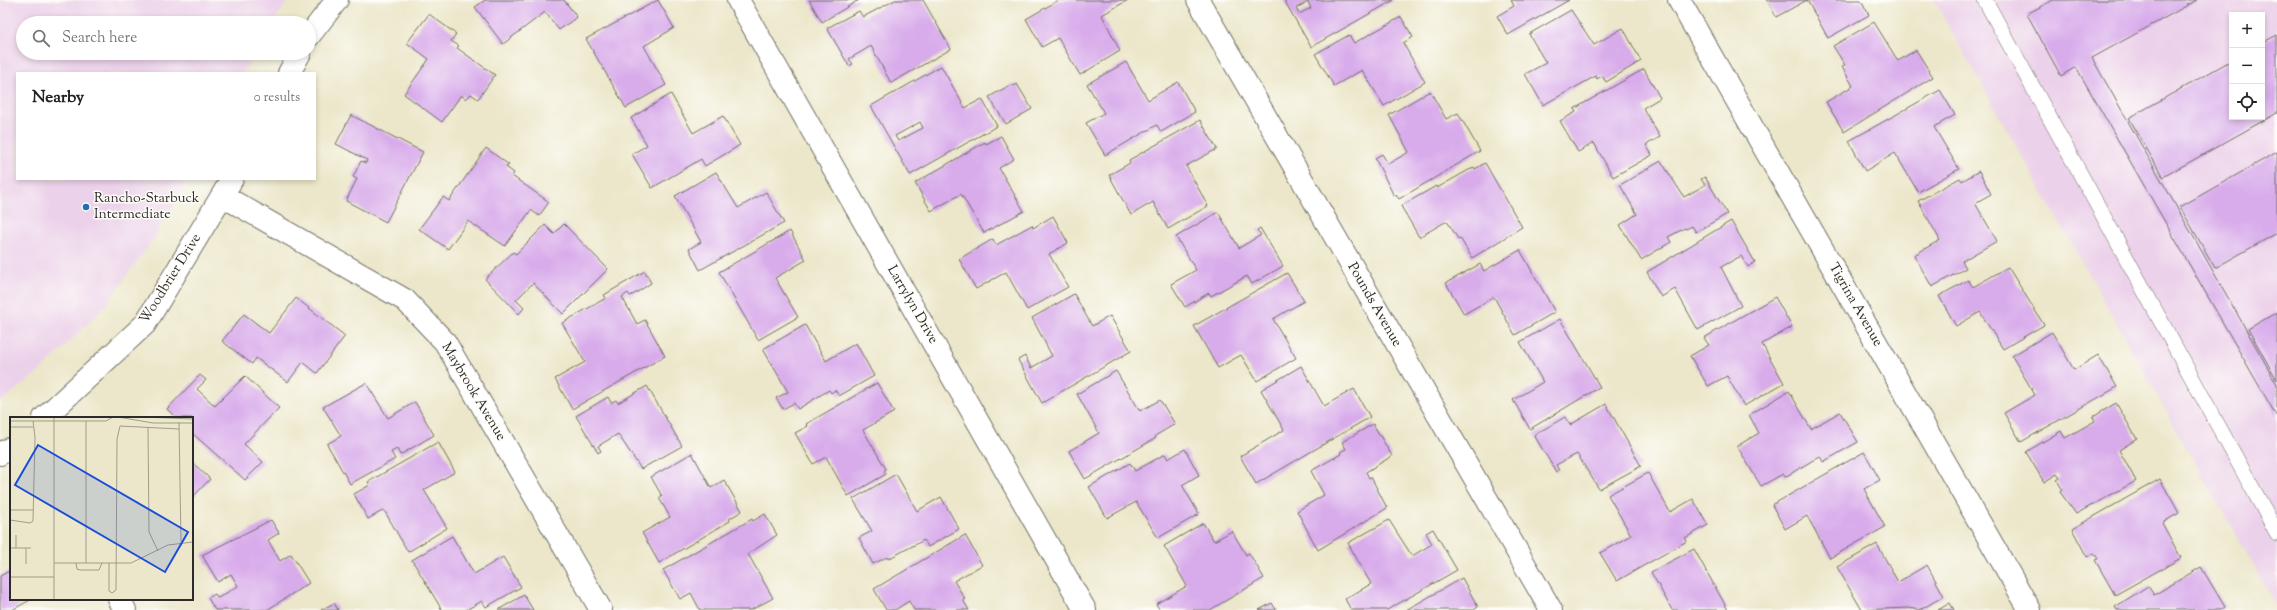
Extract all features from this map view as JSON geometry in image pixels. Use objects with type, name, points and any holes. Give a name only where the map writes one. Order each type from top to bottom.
[{"type":"street","points":[[316,27],[337,0]]},
{"type":"street","name":"Larrylyn Drive","points":[[738,0],[1085,610]]},
{"type":"street","name":"Pounds Avenue","points":[[1198,0],[1551,610]]},
{"type":"street","name":"Tigrina Avenue","points":[[1679,0],[2030,610]]},
{"type":"street","points":[[290,72],[296,60]]},
{"type":"street","name":"Woodbrier Drive","points":[[45,417],[144,324],[228,188]]},
{"type":"street","name":"Maybrook Avenue","points":[[228,188],[405,300],[445,342],[601,610]]},
{"type":"street","points":[[0,454],[10,449]]},
{"type":"street","points":[[120,600],[125,610]]},
{"type":"lane","points":[[1985,0],[2277,533]]},
{"type":"shaded area","name":"Rancho-Starbuck Intermediate","points":[[0,0],[289,0],[277,16],[16,16],[16,60],[251,60],[244,72],[16,72],[16,180],[189,180],[155,236],[105,306],[39,372],[0,402]]},
{"type":"shaded area","points":[[1934,0],[2277,0],[2277,608]]},
{"type":"building","points":[[485,0],[564,0],[577,17],[559,30],[545,12],[503,44],[475,7]]},
{"type":"building","points":[[658,0],[674,28],[644,46],[666,85],[626,108],[586,39]]},
{"type":"building","points":[[809,0],[859,0],[822,22]]},
{"type":"building","points":[[895,0],[923,0],[951,49],[891,83],[871,46],[849,59],[853,64],[849,66],[827,28],[859,11],[863,17]]},
{"type":"building","points":[[1059,0],[1128,0],[1102,15],[1120,51],[1080,75],[1058,38],[1042,47],[1026,19]]},
{"type":"building","points":[[1284,0],[1394,0],[1311,47]],"holes":[[[1308,2],[1311,8],[1299,14],[1296,8]]]},
{"type":"building","points":[[1511,0],[1569,0],[1508,35],[1497,16],[1514,6]]},
{"type":"building","points":[[1767,0],[1807,0],[1776,17]]},
{"type":"building","points":[[1807,0],[1861,0],[1869,15],[1828,38]]},
{"type":"building","points":[[2053,0],[2197,0],[2092,58],[2277,384],[2277,417],[2076,67],[2061,76],[2027,14]]},
{"type":"building","points":[[1571,10],[1594,45],[1623,28],[1641,61],[1606,82],[1602,76],[1597,79],[1596,76],[1543,105],[1525,74],[1546,63],[1529,34]]},
{"type":"building","points":[[429,14],[456,34],[451,41],[459,46],[457,48],[495,75],[478,99],[471,94],[466,99],[461,95],[442,122],[404,94],[429,59],[407,43]]},
{"type":"building","points":[[1401,17],[1413,37],[1403,43],[1425,82],[1384,106],[1362,70],[1334,86],[1315,54],[1349,35],[1354,43]]},
{"type":"building","points":[[1874,22],[1898,61],[1916,50],[1933,77],[1844,132],[1826,102],[1853,86],[1842,67],[1845,65],[1833,46]]},
{"type":"building","points":[[2277,35],[2277,113],[2265,120],[2265,48],[2265,41]]},
{"type":"building","points":[[1126,62],[1148,100],[1178,82],[1195,112],[1161,132],[1157,125],[1105,155],[1086,123],[1104,113],[1087,84]]},
{"type":"building","points":[[2229,62],[2229,120],[2265,120],[2163,177],[2129,118]]},
{"type":"building","points":[[941,66],[965,108],[982,99],[997,126],[910,175],[871,106]],"holes":[[[920,122],[923,128],[898,141],[895,136]]]},
{"type":"building","points":[[1644,69],[1660,98],[1643,108],[1660,137],[1646,145],[1652,155],[1613,177],[1594,143],[1578,152],[1560,121],[1576,112],[1574,109]]},
{"type":"building","points":[[1012,84],[1014,86],[1017,84],[1032,109],[1006,124],[989,97]]},
{"type":"building","points":[[1940,90],[1955,115],[1934,127],[1959,169],[1918,192],[1895,153],[1865,171],[1849,141]]},
{"type":"building","points":[[1430,91],[1446,119],[1458,113],[1480,151],[1399,199],[1396,195],[1394,196],[1375,158],[1382,154],[1388,164],[1409,152],[1389,115]]},
{"type":"building","points":[[671,94],[693,133],[723,116],[740,145],[705,166],[701,159],[652,188],[632,154],[647,145],[631,118]]},
{"type":"building","points":[[351,115],[423,152],[386,222],[346,201],[357,179],[353,177],[361,161],[366,163],[367,160],[336,144]]},
{"type":"building","points":[[1200,120],[1217,149],[1186,166],[1208,206],[1168,229],[1153,202],[1131,215],[1109,175],[1130,163],[1129,160]]},
{"type":"building","points":[[1001,136],[1014,159],[999,168],[1024,211],[984,233],[961,194],[931,211],[915,183],[985,142],[986,144]]},
{"type":"building","points":[[486,148],[509,165],[506,167],[514,173],[512,176],[549,202],[539,216],[531,210],[505,246],[468,221],[448,249],[419,229],[443,197],[449,201]]},
{"type":"building","points":[[2277,152],[2277,233],[2215,268],[2180,207]]},
{"type":"building","points":[[1661,161],[1684,197],[1705,185],[1701,179],[1705,177],[1727,214],[1696,232],[1692,226],[1668,237],[1671,242],[1641,260],[1620,225],[1637,214],[1620,185]]},
{"type":"building","points":[[1485,163],[1522,227],[1472,258],[1460,238],[1458,239],[1447,221],[1419,237],[1401,206],[1436,186],[1437,188],[1474,167],[1475,169]]},
{"type":"building","points":[[1979,171],[1991,194],[1975,203],[1997,241],[1962,261],[1966,268],[1932,287],[1914,255],[1940,240],[1918,201],[1960,178],[1962,181]]},
{"type":"building","points":[[716,172],[738,208],[766,192],[784,223],[700,270],[689,249],[701,242],[675,196]]},
{"type":"building","points":[[1218,212],[1239,248],[1261,235],[1257,230],[1260,228],[1283,266],[1252,284],[1247,276],[1211,296],[1209,293],[1185,307],[1171,284],[1196,270],[1176,237]]},
{"type":"building","points":[[1053,216],[1068,243],[1049,254],[1068,287],[1027,310],[1006,272],[976,289],[959,259],[993,239],[996,245],[1032,225],[1033,228]]},
{"type":"building","points":[[1731,221],[1755,262],[1748,267],[1741,256],[1721,267],[1741,306],[1698,330],[1675,289],[1661,297],[1647,272]]},
{"type":"building","points":[[564,224],[608,269],[563,314],[533,283],[516,300],[524,308],[519,314],[485,279],[513,252],[516,254],[545,225],[554,234]]},
{"type":"building","points":[[790,231],[806,260],[775,278],[798,317],[758,340],[719,272]]},
{"type":"building","points":[[1520,250],[1555,312],[1515,335],[1494,297],[1464,314],[1446,283],[1480,264],[1484,271]]},
{"type":"building","points":[[2008,267],[2044,325],[2003,349],[1980,312],[1956,326],[1939,296],[1968,280],[1973,287]]},
{"type":"building","points":[[645,271],[651,283],[630,296],[628,293],[622,297],[637,324],[645,320],[665,356],[572,409],[555,379],[585,362],[562,323],[606,298],[604,295]]},
{"type":"building","points":[[1287,273],[1304,301],[1273,319],[1296,358],[1257,381],[1241,355],[1218,368],[1194,326]]},
{"type":"building","points":[[1074,294],[1092,326],[1110,316],[1131,351],[1042,403],[1018,360],[1025,356],[1031,368],[1052,356],[1032,318]]},
{"type":"building","points":[[1775,297],[1792,327],[1762,344],[1784,383],[1744,406],[1727,376],[1708,386],[1690,356],[1709,345],[1704,338]]},
{"type":"building","points":[[296,298],[345,336],[317,373],[303,362],[288,382],[256,358],[252,364],[222,341],[244,314],[269,333]]},
{"type":"building","points":[[2277,312],[2277,380],[2248,329]]},
{"type":"building","points":[[1560,319],[1600,387],[1530,429],[1513,400],[1543,382],[1520,342]]},
{"type":"building","points":[[805,325],[826,361],[856,343],[874,376],[839,396],[835,390],[831,393],[829,390],[798,409],[794,403],[783,409],[776,398],[788,392],[763,349]]},
{"type":"building","points":[[2052,332],[2074,370],[2098,355],[2117,387],[2021,442],[2004,413],[2035,395],[2012,356]]},
{"type":"building","points":[[1301,366],[1324,406],[1354,389],[1370,417],[1256,484],[1240,456],[1284,430],[1261,390]]},
{"type":"building","points":[[1116,371],[1140,411],[1160,400],[1175,424],[1155,436],[1156,438],[1085,479],[1069,451],[1099,433],[1077,394]]},
{"type":"building","points":[[200,375],[206,380],[197,389],[215,406],[245,376],[279,408],[244,444],[263,462],[245,480],[193,434],[193,417],[175,417],[167,409]]},
{"type":"building","points":[[366,383],[388,418],[415,402],[434,435],[400,455],[397,449],[391,452],[395,459],[350,484],[327,444],[341,436],[323,407]]},
{"type":"building","points":[[877,383],[894,412],[863,430],[886,469],[884,471],[886,474],[848,496],[826,457],[813,464],[795,433],[808,426],[806,424]]},
{"type":"building","points":[[647,386],[682,446],[641,469],[618,434],[598,446],[601,451],[598,453],[576,416],[608,397],[611,403],[616,400],[618,403]]},
{"type":"building","points":[[1789,391],[1811,429],[1840,412],[1858,442],[1823,462],[1820,456],[1785,477],[1783,474],[1761,486],[1737,446],[1759,433],[1749,415]]},
{"type":"building","points":[[2116,403],[2137,439],[2119,450],[2136,481],[2076,514],[2060,492],[2062,489],[2057,480],[2060,478],[2057,474],[2044,482],[2026,452],[2061,431],[2065,438],[2095,421],[2093,417]]},
{"type":"building","points":[[1606,404],[1641,466],[1599,489],[1577,454],[1556,465],[1559,470],[1556,472],[1534,435],[1565,417],[1570,425]]},
{"type":"building","points":[[1373,424],[1392,456],[1366,472],[1369,478],[1371,477],[1387,508],[1318,550],[1297,511],[1324,495],[1311,471],[1341,454],[1340,452],[1346,449],[1342,442]]},
{"type":"building","points":[[438,442],[455,472],[424,490],[447,528],[408,552],[384,510],[368,519],[354,494],[370,485],[368,482]]},
{"type":"building","points":[[1185,449],[1199,475],[1182,485],[1199,514],[1158,538],[1136,502],[1107,518],[1089,487],[1130,463],[1135,471],[1165,454],[1168,459]]},
{"type":"building","points":[[1864,452],[1880,480],[1864,489],[1885,527],[1830,558],[1807,516],[1785,529],[1772,505]]},
{"type":"building","points":[[692,453],[711,488],[724,480],[742,511],[729,519],[730,521],[659,563],[642,533],[670,517],[659,498],[662,496],[651,477]]},
{"type":"building","points":[[193,463],[210,479],[193,497]]},
{"type":"building","points":[[1648,473],[1670,512],[1693,499],[1708,525],[1685,538],[1687,541],[1617,581],[1600,553],[1631,535],[1608,495]]},
{"type":"building","points":[[896,474],[917,511],[941,497],[959,529],[928,547],[924,540],[888,559],[887,557],[873,564],[859,538],[872,531],[853,499]]},
{"type":"building","points":[[2160,479],[2179,513],[2162,523],[2181,558],[2115,595],[2095,560],[2098,559],[2094,553],[2087,557],[2072,529]]},
{"type":"building","points":[[765,514],[777,535],[748,554],[773,598],[751,610],[700,610],[691,593],[680,599],[663,570],[752,519],[753,521]]},
{"type":"building","points":[[271,520],[279,533],[268,540],[280,561],[291,554],[309,583],[267,610],[215,610],[208,598],[215,594],[218,598],[238,586],[231,574],[218,582],[202,555]]},
{"type":"building","points":[[1389,520],[1412,556],[1432,544],[1426,533],[1433,529],[1457,570],[1387,610],[1351,610],[1345,599],[1371,584],[1348,543]]},
{"type":"building","points":[[1203,523],[1214,541],[1232,531],[1246,555],[1249,553],[1264,578],[1210,610],[1160,610],[1156,604],[1187,586],[1164,546]]},
{"type":"building","points":[[965,535],[982,565],[954,581],[965,599],[963,600],[969,610],[914,610],[909,601],[895,610],[886,610],[874,589]]},
{"type":"building","points":[[452,536],[474,574],[503,557],[521,587],[486,607],[482,601],[466,610],[442,610],[412,560]]},
{"type":"building","points":[[1877,544],[1898,582],[1927,565],[1944,596],[1920,610],[1908,608],[1862,610],[1837,567]]},
{"type":"building","points":[[1694,549],[1728,610],[1672,610],[1651,572]]},
{"type":"building","points":[[2201,567],[2225,607],[2221,610],[2117,610],[2115,607],[2148,586],[2154,595]]},
{"type":"building","points":[[10,571],[10,600],[30,600],[12,610],[0,610],[0,576]]},
{"type":"building","points":[[1462,578],[1478,607],[1474,610],[1406,610]]},
{"type":"building","points":[[524,595],[533,610],[498,610]]},
{"type":"building","points":[[334,603],[338,610],[321,610]]},
{"type":"building","points":[[1272,603],[1276,610],[1259,610]]},
{"type":"building","points":[[1950,603],[1954,610],[1938,610]]},
{"type":"place","name":"Rancho-Starbuck Intermediate","points":[[86,207]]}]
